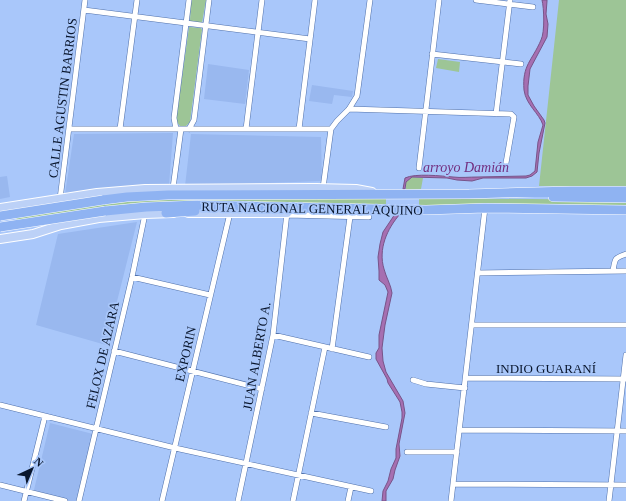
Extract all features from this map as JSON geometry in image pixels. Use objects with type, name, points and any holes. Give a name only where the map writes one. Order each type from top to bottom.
[{"type":"highway","name":"RUTA NACIONAL GENERAL AQUINO","points":[[1,210],[168,195],[425,195],[626,191]]},
{"type":"highway","points":[[469,194],[507,198],[626,198]]},
{"type":"highway","name":"RUTA NACIONAL GENERAL AQUINO","points":[[0,227],[105,210],[153,206],[240,206],[426,210],[485,208],[626,210]]},
{"type":"highway","points":[[166,213],[240,206]]},
{"type":"highway","points":[[287,214],[340,213],[359,208]]},
{"type":"main road","points":[[9,238],[1,210],[60,199],[112,192],[173,188],[323,188],[356,189],[370,191],[380,195]]},
{"type":"main road","points":[[249,188],[332,194]]},
{"type":"main road","points":[[0,239],[33,234],[70,223],[99,218],[144,214],[287,214]]},
{"type":"street","name":"CALLE AGUSTIN BARRIOS","points":[[60,199],[85,0]]},
{"type":"street","points":[[120,129],[137,0]]},
{"type":"street","points":[[173,188],[179,129],[174,118],[189,0]]},
{"type":"street","points":[[189,129],[194,120],[209,0]]},
{"type":"street","points":[[246,129],[262,0]]},
{"type":"street","points":[[299,129],[315,0]]},
{"type":"street","points":[[323,188],[331,129],[349,109],[357,96],[370,0]]},
{"type":"street","points":[[420,168],[439,0]]},
{"type":"street","points":[[476,0],[509,2],[533,7]]},
{"type":"street","points":[[496,114],[509,2]]},
{"type":"street","points":[[84,10],[310,39]]},
{"type":"street","points":[[432,54],[521,64]]},
{"type":"street","points":[[349,109],[511,114],[514,117],[506,164]]},
{"type":"street","points":[[69,129],[331,129]]},
{"type":"street","points":[[451,501],[485,208]]},
{"type":"street","name":"EXPORIN","points":[[162,501],[230,213]]},
{"type":"street","name":"FELOX DE AZARA","points":[[79,501],[132,277],[144,214]]},
{"type":"street","points":[[287,214],[369,217]]},
{"type":"street","name":"JUAN ALBERTO A.","points":[[238,501],[273,336],[287,214]]},
{"type":"street","points":[[332,349],[350,217]]},
{"type":"street","points":[[613,271],[616,259],[626,254]]},
{"type":"street","points":[[478,273],[626,271]]},
{"type":"street","points":[[132,277],[210,295]]},
{"type":"street","points":[[472,325],[626,325]]},
{"type":"street","points":[[273,336],[369,357]]},
{"type":"street","points":[[293,501],[325,347]]},
{"type":"street","points":[[114,351],[262,389]]},
{"type":"street","points":[[609,501],[625,378],[626,355]]},
{"type":"street","name":"INDIO GUARANÍ","points":[[466,378],[625,378]]},
{"type":"street","points":[[413,380],[426,384],[465,388]]},
{"type":"street","points":[[0,405],[175,448],[371,492]]},
{"type":"street","points":[[311,413],[386,427]]},
{"type":"street","points":[[24,501],[44,416]]},
{"type":"street","points":[[460,430],[626,431]]},
{"type":"street","points":[[407,452],[457,452]]},
{"type":"street","points":[[453,484],[626,485]]},
{"type":"street","points":[[0,485],[65,501]]},
{"type":"street","points":[[348,501],[351,487]]},
{"type":"shaded area","points":[[542,0],[547,0],[547,37],[530,69],[528,86],[528,95],[545,123],[537,172],[526,178],[483,178],[472,181],[447,178],[412,177],[406,182],[405,189],[403,189],[405,178],[409,176],[526,176],[535,171],[538,142],[543,125],[527,100],[524,90],[524,82],[526,69],[538,47],[543,32],[544,20]]},
{"type":"shaded area","points":[[208,64],[249,70],[245,104],[204,99]]},
{"type":"shaded area","points":[[312,85],[353,91],[352,97],[334,95],[332,104],[309,101]]},
{"type":"shaded area","points":[[173,133],[169,185],[65,194],[74,134]]},
{"type":"shaded area","points":[[191,134],[321,137],[322,181],[185,186]]},
{"type":"shaded area","points":[[7,176],[10,197],[0,199],[0,177]]},
{"type":"shaded area","points":[[395,214],[400,214],[391,226],[385,240],[382,254],[382,262],[392,293],[382,348],[386,372],[403,401],[405,413],[399,444],[400,456],[393,479],[386,491],[386,501],[382,501],[383,491],[396,458],[396,449],[402,418],[400,402],[388,383],[376,359],[376,353],[379,348],[379,335],[388,292],[385,285],[379,280],[378,257],[383,232]]},
{"type":"shaded area","points":[[137,222],[106,345],[36,325],[58,234]]},
{"type":"shaded area","points":[[50,423],[93,434],[76,501],[55,501],[33,494]]},
{"type":"green space","points":[[191,0],[206,0],[202,23],[190,21]]},
{"type":"green space","points":[[559,0],[626,0],[626,187],[539,186]]},
{"type":"green space","points":[[189,27],[201,28],[202,30],[190,122],[186,126],[180,126],[176,121]]},
{"type":"green space","points":[[438,59],[460,62],[459,72],[436,68]]},
{"type":"green space","points":[[412,177],[423,178],[421,189],[406,190],[406,182]]},
{"type":"green space","points":[[386,197],[386,206],[17,222],[16,216],[146,199]]},
{"type":"green space","points":[[419,198],[626,200],[626,206],[419,206]]},
{"type":"water label","name":"arroyo Damián","points":[[466,167]]}]
